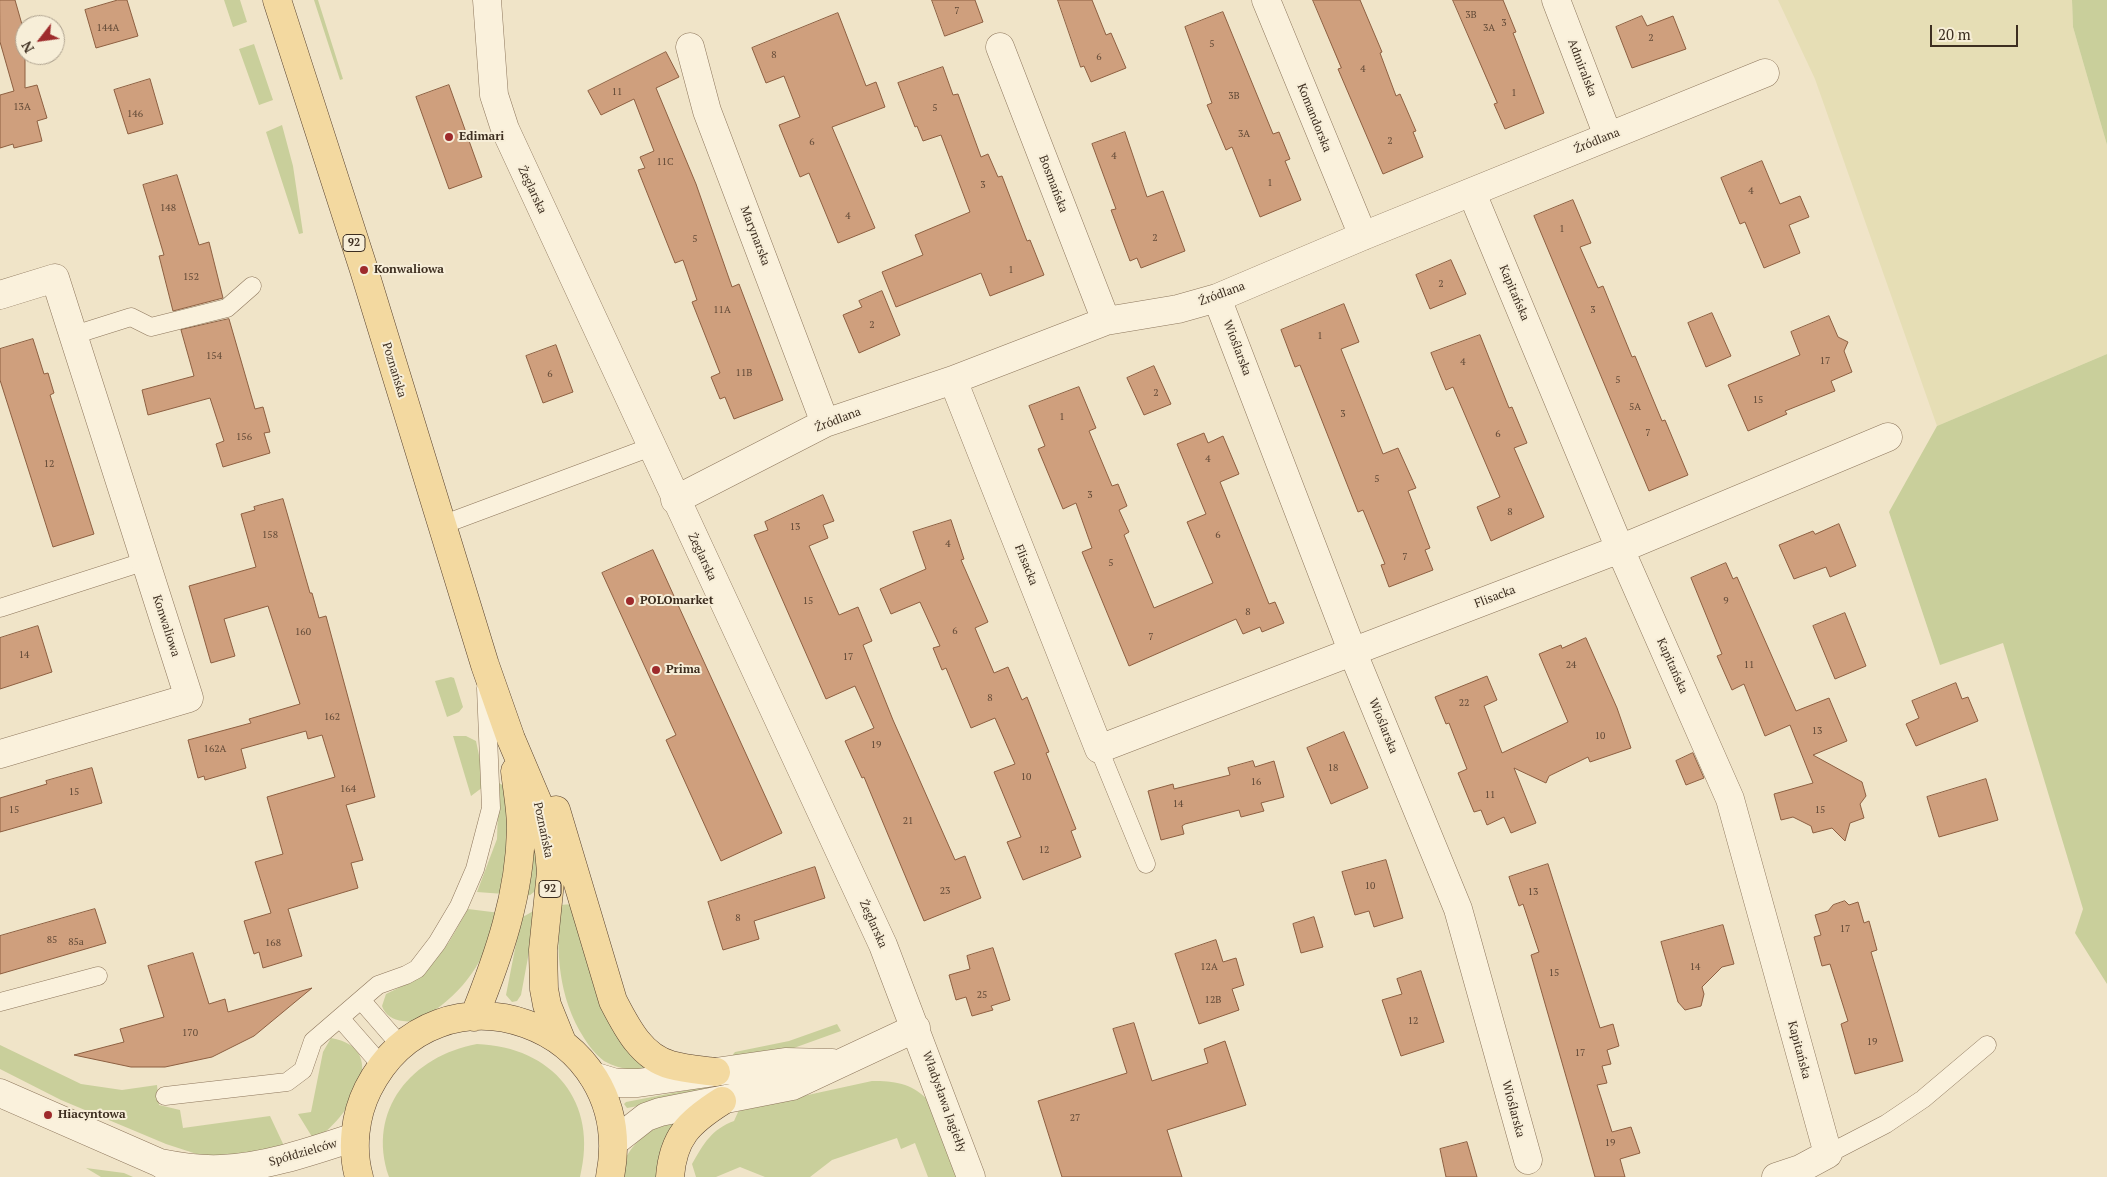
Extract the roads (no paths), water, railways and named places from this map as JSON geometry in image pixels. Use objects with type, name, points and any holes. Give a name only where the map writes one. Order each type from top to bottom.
[{"type":"main road","name":"Poznańska","points":[[277,0],[364,270],[484,665],[511,740],[539,805],[549,851],[550,897],[544,950],[544,989],[547,1005],[562,1042]]},
{"type":"main road","name":"Poznańska","points":[[474,1017],[513,906],[519,868],[521,826],[511,740]]},
{"type":"main road","points":[[511,740],[558,813],[599,958],[613,1001],[625,1024],[637,1042],[653,1056],[670,1065],[716,1072]]},
{"type":"main road","name":"92","points":[[360,1177],[355,1137],[361,1107],[373,1079],[382,1066],[402,1046],[436,1025],[474,1017],[511,1019],[529,1024],[562,1042],[584,1063],[593,1076],[608,1107],[614,1142],[610,1177]]},
{"type":"main road","points":[[670,1177],[676,1144],[686,1128],[697,1116],[722,1101]]},
{"type":"street","name":"Żeglarska","points":[[487,0],[494,95],[505,129],[650,447],[883,945],[916,1028]]},
{"type":"street","name":"Komandorska","points":[[1266,0],[1363,236]]},
{"type":"street","name":"Admiralska","points":[[1556,0],[1608,136]]},
{"type":"street","name":"Marynarska","points":[[690,47],[708,111],[825,423]]},
{"type":"street","name":"Bosmańska","points":[[1000,47],[1106,321]]},
{"type":"street","name":"Źródlana","points":[[675,500],[825,423],[953,380],[1106,321],[1178,309],[1218,298],[1363,236],[1766,73]]},
{"type":"street","name":"Kapitańska","points":[[1472,193],[1620,548],[1730,799],[1828,1154]]},
{"type":"street","name":"Konwaliowa","points":[[0,295],[55,278],[189,698],[0,754]]},
{"type":"street","name":"Wioślarska","points":[[1218,298],[1353,653],[1458,909],[1528,1160]]},
{"type":"street","name":"Flisacka","points":[[953,380],[1100,748],[1353,653],[1620,548],[1888,437]]},
{"type":"street","points":[[614,1142],[646,1117],[660,1112],[792,1086],[916,1028]]},
{"type":"street","name":"Władysława Jagiełły","points":[[916,1028],[971,1177]]},
{"type":"street","points":[[593,1076],[616,1083],[638,1082],[785,1062],[839,1063]]},
{"type":"street","name":"Spółdzielców","points":[[0,1093],[128,1151],[167,1172],[257,1165],[300,1155],[355,1137]]},
{"type":"street","points":[[1776,1177],[1800,1169],[1828,1154]]},
{"type":"lane","points":[[74,335],[131,317],[150,327],[227,308],[252,286]]},
{"type":"lane","points":[[442,525],[650,447]]},
{"type":"lane","points":[[0,608],[146,561]]},
{"type":"lane","points":[[165,1096],[287,1082],[303,1070],[313,1041],[378,985],[417,969],[437,943],[459,906],[475,869],[491,808],[484,665]]},
{"type":"lane","name":"Flisacka","points":[[1100,748],[1146,864]]},
{"type":"lane","points":[[0,1002],[98,976]]},
{"type":"lane","points":[[361,1000],[402,1046]]},
{"type":"lane","points":[[340,1018],[382,1066]]},
{"type":"lane","points":[[1828,1154],[1886,1124],[1924,1099],[1987,1045]]},
{"type":"place","name":"Edimari","points":[[449,137]]},
{"type":"place","name":"Konwaliowa","points":[[364,270]]},
{"type":"place","name":"POLOmarket","points":[[630,601]]},
{"type":"place","name":"Prima","points":[[656,670]]},
{"type":"place","name":"Hiacyntowa","points":[[48,1115]]}]
